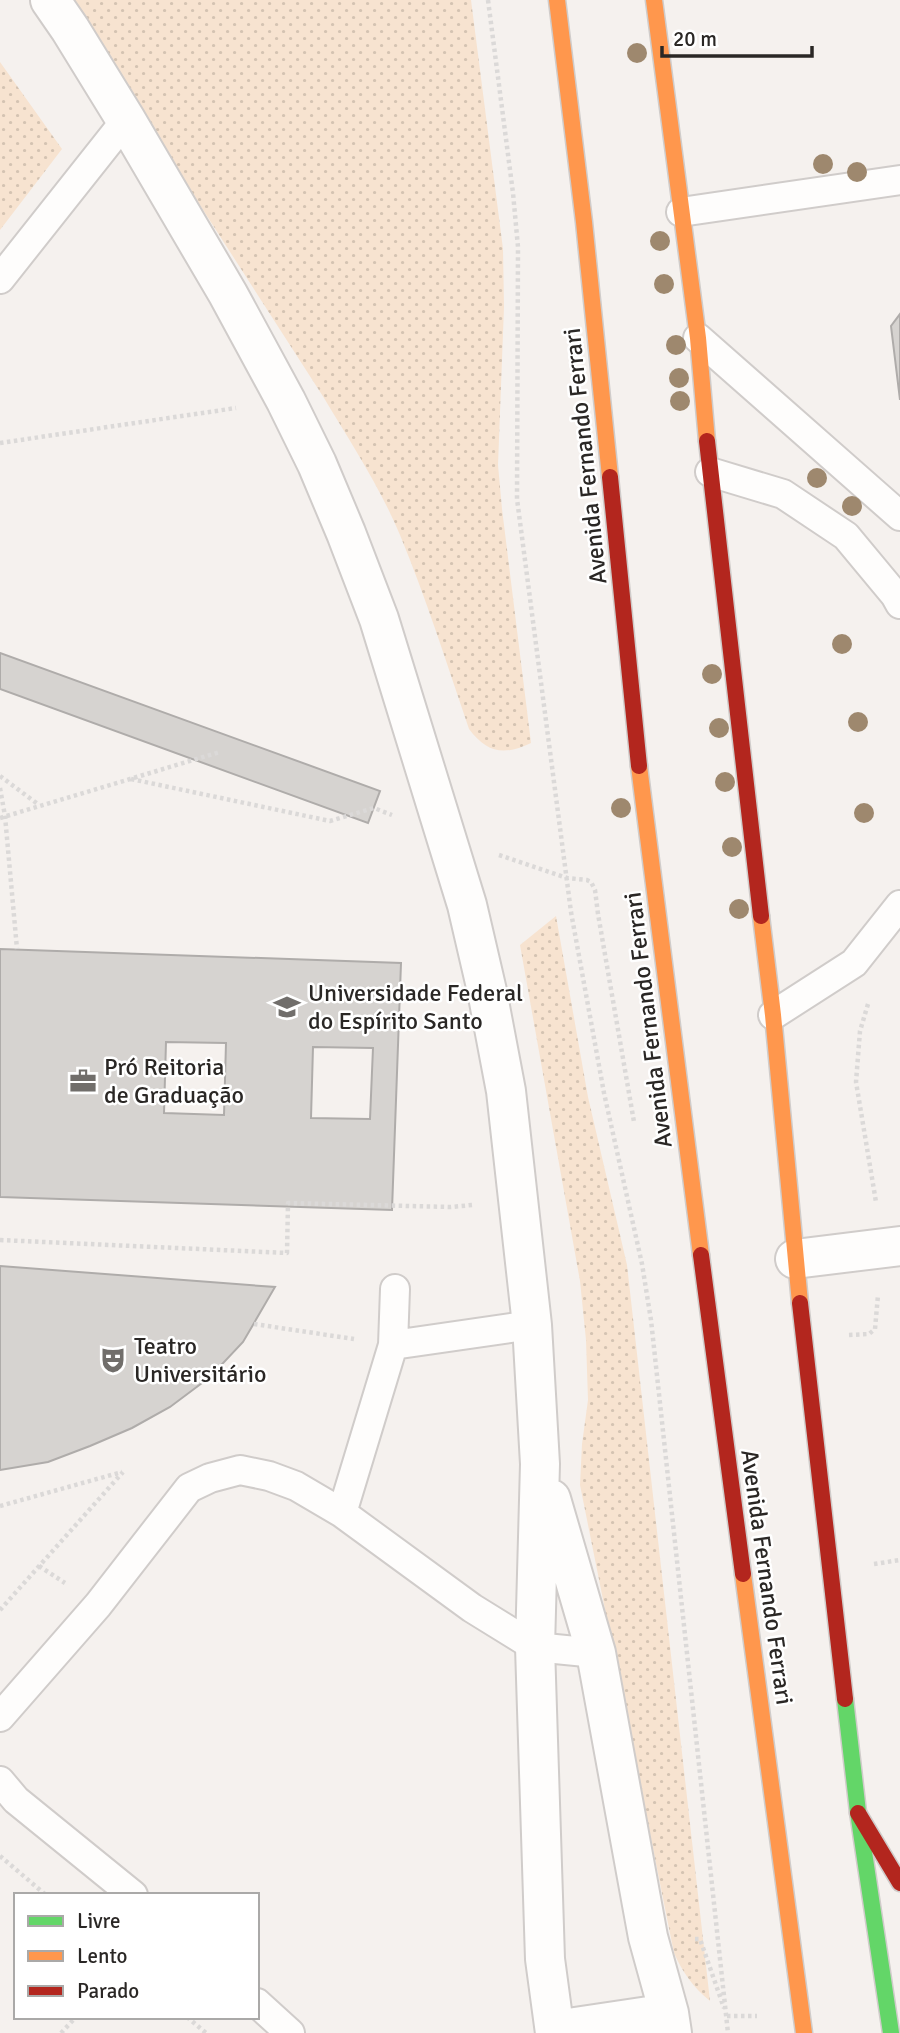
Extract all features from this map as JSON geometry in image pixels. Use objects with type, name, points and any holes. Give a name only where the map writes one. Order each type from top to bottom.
[{"type":"main road","name":"Avenida Fernando Ferrari","points":[[557,0],[584,222],[639,760],[688,1157],[804,2033]]},
{"type":"main road","points":[[654,0],[698,338],[710,472],[858,1812],[891,2033]]},
{"type":"main road","points":[[858,1812],[900,1883]]},
{"type":"street","points":[[38,0],[60,14],[229,294],[317,464],[379,619],[467,905],[506,1091],[532,1325],[540,1464],[536,1647],[545,1959],[555,2031],[670,2023],[648,1937],[596,1653],[540,1464]]},
{"type":"street","points":[[796,1259],[892,1247]]},
{"type":"lane","points":[[0,279],[126,120]]},
{"type":"lane","points":[[681,212],[900,180]]},
{"type":"lane","points":[[698,338],[900,516]]},
{"type":"lane","points":[[710,472],[783,494],[846,537],[900,604]]},
{"type":"lane","points":[[772,1015],[854,963],[900,905]]},
{"type":"lane","points":[[342,1513],[393,1345],[395,1289]]},
{"type":"lane","points":[[393,1345],[532,1325]]},
{"type":"lane","points":[[0,1717],[98,1605],[189,1488],[209,1478],[240,1471],[269,1476],[296,1486],[342,1513],[472,1608],[536,1647],[596,1653]]},
{"type":"lane","points":[[0,1781],[16,1800],[131,1893]]},
{"type":"lane","points":[[259,2005],[289,2033]]},
{"type":"path","points":[[488,0],[518,247],[517,499],[567,878],[589,1014],[642,1264],[651,1320],[729,2033]]},
{"type":"path","points":[[0,443],[286,401]]},
{"type":"path","points":[[3,817],[220,752]]},
{"type":"path","points":[[0,776],[39,806]]},
{"type":"path","points":[[131,779],[330,821],[374,808]]},
{"type":"path","points":[[0,788],[17,949]]},
{"type":"path","points":[[447,837],[567,878]]},
{"type":"path","points":[[805,1339],[869,1334],[875,1329],[878,1295],[887,1280],[892,1247],[856,1082],[860,1031],[870,998]]},
{"type":"path","points":[[0,1240],[287,1253],[288,1203],[451,1208]]},
{"type":"path","points":[[254,1324],[351,1338]]},
{"type":"path","points":[[0,1506],[123,1472],[0,1610]]},
{"type":"path","points":[[0,1856],[44,1893]]},
{"type":"path","points":[[61,2033],[74,2019]]},
{"type":"path","points":[[189,2019],[205,2033]]},
{"type":"shaded area","points":[[68,0],[471,0],[503,249],[504,307],[498,465],[531,743],[512,750],[497,750],[482,743],[469,729],[410,559],[374,482],[324,398]]},
{"type":"shaded area","points":[[0,62],[62,149],[0,230]]},
{"type":"shaded area","points":[[556,916],[588,1097],[627,1265],[710,2001],[689,1979],[674,1953],[580,1485],[588,1400],[580,1281],[520,945]]},
{"type":"building","points":[[900,314],[900,400],[891,326]]},
{"type":"building","points":[[0,653],[380,791],[368,823],[0,689]]},
{"type":"building","name":"Pró Reitoria de Graduação","points":[[0,949],[401,963],[392,1210],[0,1197]],"holes":[[[166,1042],[226,1043],[224,1115],[164,1113]],[[313,1047],[373,1048],[370,1119],[311,1118]]]},
{"type":"building","name":"Teatro Universitário","points":[[0,1266],[275,1287],[243,1342],[210,1377],[170,1407],[132,1428],[48,1462],[0,1470]]},
{"type":"traffic: fast","points":[[845,1699],[858,1812],[891,2033]]},
{"type":"traffic: slow","points":[[557,0],[584,222],[610,477]]},
{"type":"traffic: slow","points":[[654,0],[698,338],[707,441]]},
{"type":"traffic: slow","points":[[639,766],[701,1255]]},
{"type":"traffic: slow","points":[[761,916],[800,1303]]},
{"type":"traffic: slow","points":[[743,1574],[804,2033]]},
{"type":"traffic: jam","points":[[707,441],[761,916]]},
{"type":"traffic: jam","points":[[610,477],[639,766]]},
{"type":"traffic: jam","points":[[701,1255],[743,1574]]},
{"type":"traffic: jam","points":[[800,1303],[845,1699]]},
{"type":"traffic: jam","points":[[858,1813],[900,1883]]},
{"type":"place","name":"Universidade Federal do Espírito Santo","points":[[287,1007]]},
{"type":"place","name":"Pró Reitoria de Graduação","points":[[83,1081]]},
{"type":"place","name":"Teatro Universitário","points":[[113,1360]]}]
